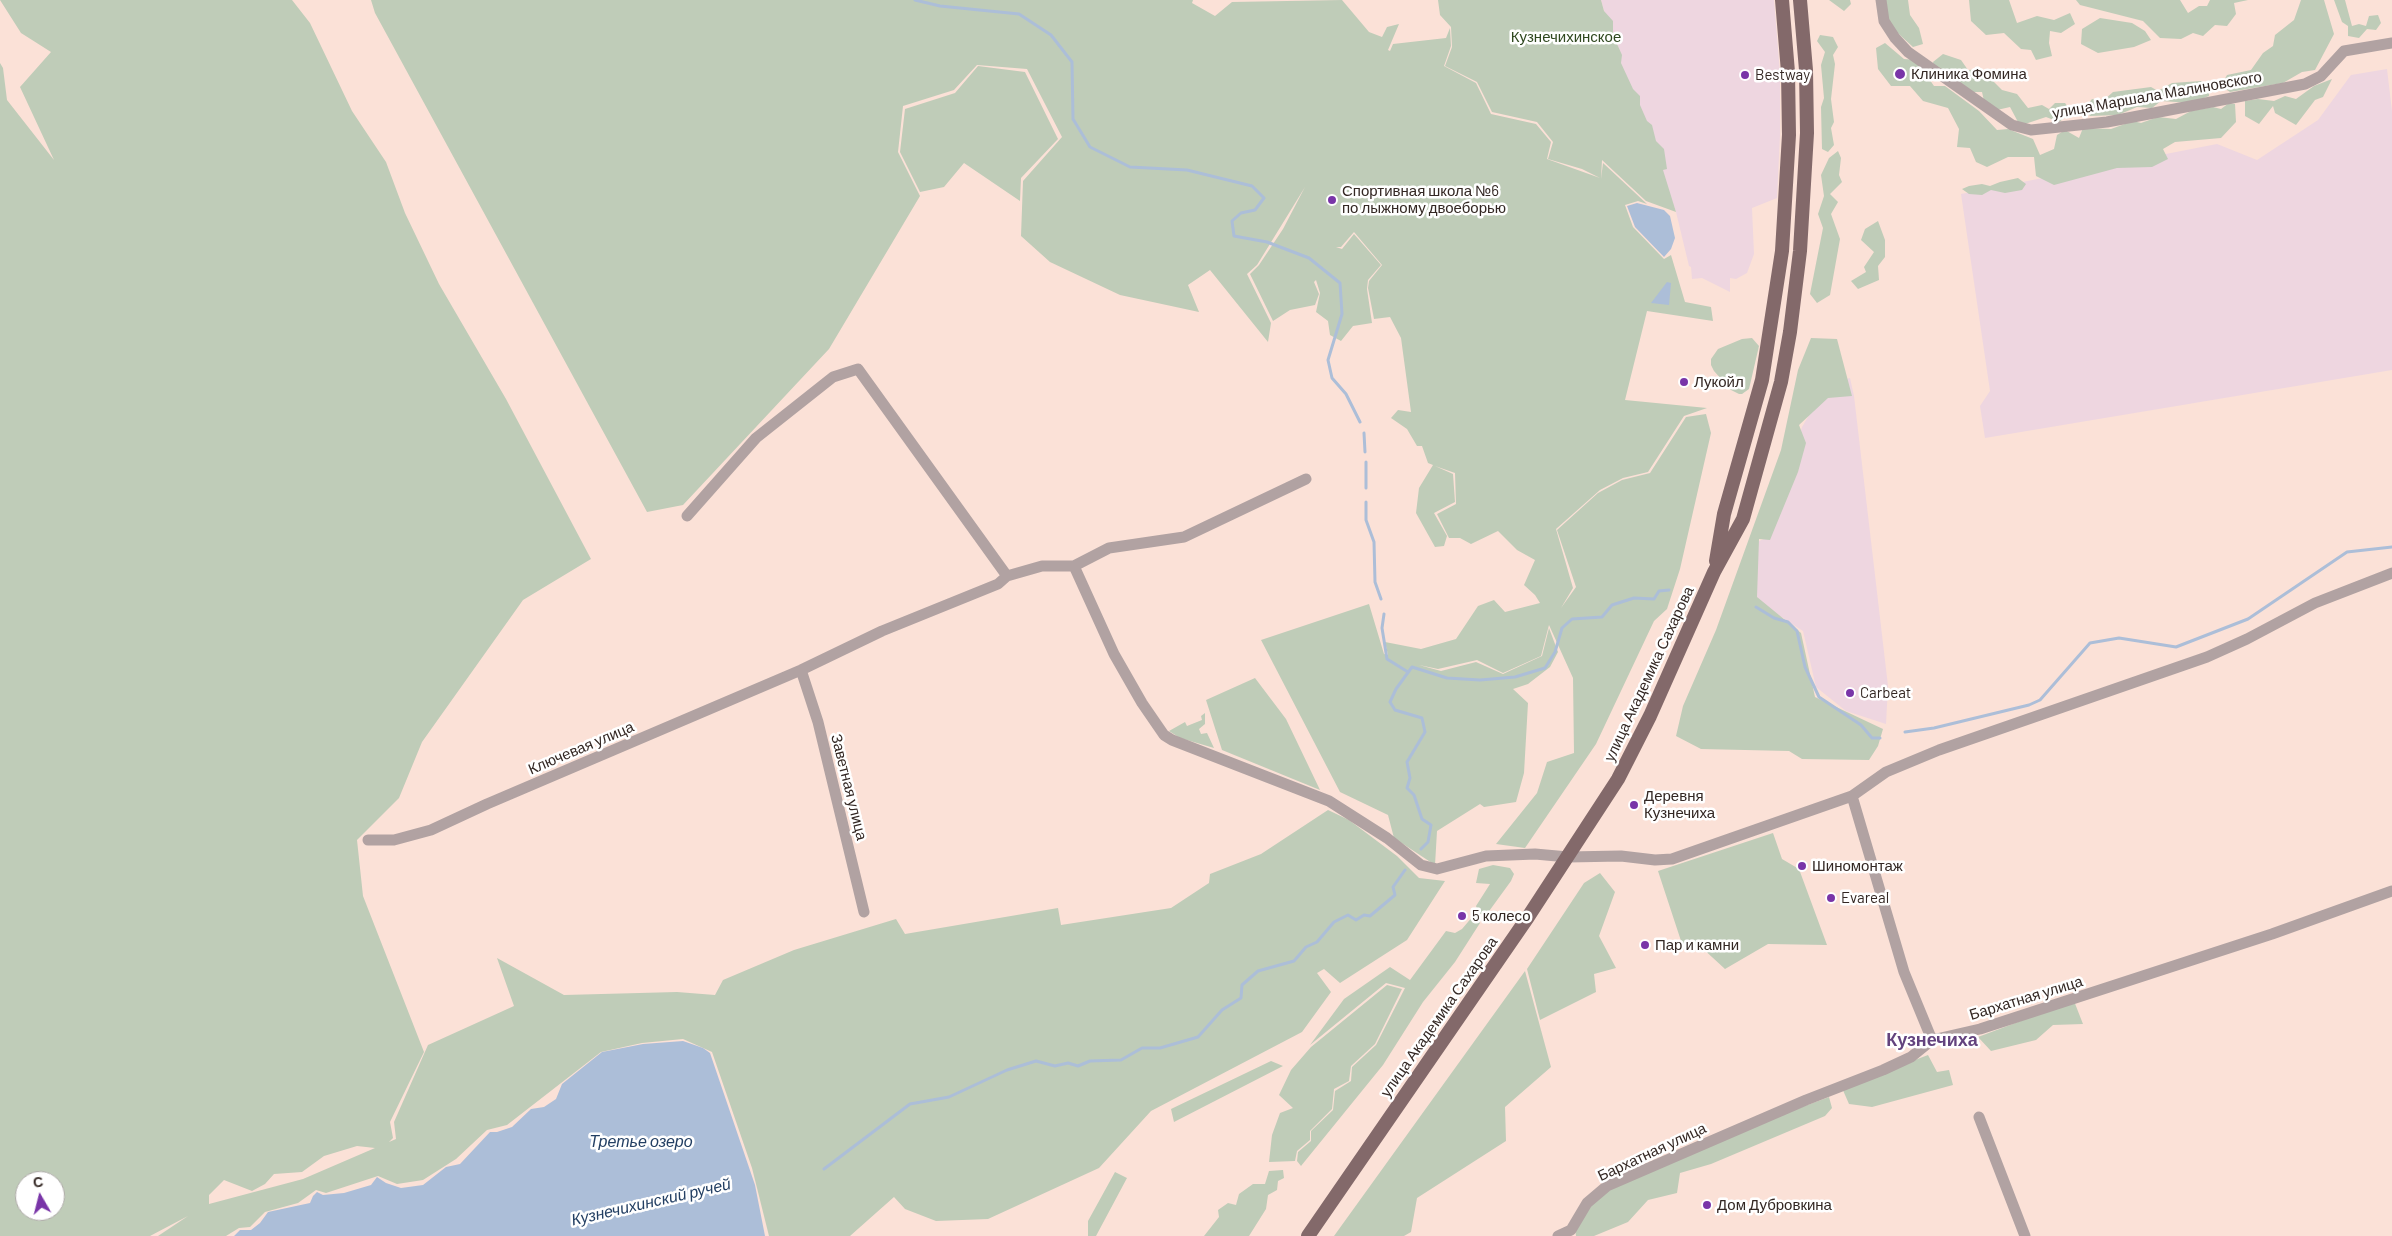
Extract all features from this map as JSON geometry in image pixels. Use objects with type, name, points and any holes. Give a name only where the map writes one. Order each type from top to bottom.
[{"type":"main road","name":"улица Академика Сахарова","points":[[1714,572],[1724,514],[1762,380],[1778,285],[1787,184],[1789,135],[1788,72],[1782,0]]},
{"type":"main road","name":"улица Академика Сахарова","points":[[1308,1236],[1568,857],[1618,779],[1642,731],[1714,572],[1743,519],[1781,382],[1790,332],[1800,251],[1807,143],[1806,70],[1800,0]]},
{"type":"street","name":"улица Маршала Малиновского","points":[[1881,0],[1884,21],[1895,38],[1908,52],[2012,125],[2031,130],[2107,122],[2305,84],[2321,76],[2344,51],[2392,42]]},
{"type":"street","points":[[687,516],[756,438],[833,377],[858,369],[1007,576]]},
{"type":"street","points":[[1306,479],[1184,536],[1109,548],[1074,566],[1119,662],[1142,703],[1164,735],[1172,740],[1329,801],[1362,821],[1422,865],[1437,869],[1486,856],[1535,854],[1568,857],[1621,856],[1655,860],[1672,859],[1852,796],[1895,767],[2207,657],[2315,603],[2392,573]]},
{"type":"street","name":"Ключевая улица","points":[[368,840],[394,840],[431,830],[487,804],[801,670],[882,631],[998,584],[1007,576],[1042,566],[1074,566]]},
{"type":"street","name":"Заветная улица","points":[[801,670],[818,722],[864,912]]},
{"type":"street","points":[[1852,796],[1904,972],[1932,1040]]},
{"type":"street","name":"Бархатная улица","points":[[1558,1236],[1571,1233],[1587,1203],[1607,1186],[1806,1100],[1883,1070],[1911,1057],[1932,1040],[1980,1029],[2272,934],[2392,891]]},
{"type":"street","points":[[1979,1117],[2025,1236]]},
{"type":"shaded area","points":[[1601,0],[1774,0],[1780,73],[1777,198],[1752,208],[1754,254],[1747,273],[1736,279],[1730,278],[1730,292],[1702,278],[1692,279],[1691,267],[1689,266],[1676,212],[1615,50]]},
{"type":"shaded area","points":[[2387,69],[2392,111],[2392,370],[1985,438],[1980,406],[1990,391],[1961,194],[2217,144],[2257,160],[2318,120],[2351,75]]},
{"type":"shaded area","points":[[1850,378],[1854,396],[1888,686],[1886,724],[1846,711],[1816,687],[1803,631],[1755,600],[1757,542],[1768,537],[1802,427],[1828,383]]},
{"type":"green space","points":[[0,0],[292,0],[310,23],[352,111],[386,162],[405,213],[439,284],[506,399],[591,559],[523,600],[422,742],[399,798],[357,840],[363,896],[424,1052],[390,1122],[393,1138],[389,1142],[396,1139],[394,1122],[428,1045],[514,1006],[497,958],[564,995],[677,992],[715,995],[723,980],[794,950],[896,919],[905,934],[1058,908],[1061,925],[1171,908],[1209,883],[1210,874],[1261,854],[1328,810],[1349,820],[1397,856],[1419,878],[1445,881],[1407,940],[1340,983],[1324,969],[1317,973],[1331,992],[1302,1032],[1151,1111],[1099,1168],[988,1219],[936,1221],[905,1209],[894,1197],[850,1236],[769,1236],[752,1168],[712,1052],[683,1039],[642,1043],[601,1052],[507,1125],[487,1130],[456,1159],[423,1180],[397,1184],[378,1176],[326,1193],[316,1190],[298,1203],[265,1212],[250,1227],[239,1228],[226,1236],[158,1236],[188,1216],[150,1236],[0,1236],[0,63],[3,68],[7,100],[54,160],[20,87],[51,52],[21,33]],"holes":[[[357,1146],[375,1148],[303,1179],[209,1204],[209,1195],[224,1180],[252,1191],[265,1184],[274,1174],[302,1172],[324,1156]]]},
{"type":"green space","name":"Кузнечихинское","points":[[371,0],[1193,0],[1192,3],[1215,16],[1232,2],[1342,0],[1369,32],[1382,37],[1387,27],[1399,24],[1388,50],[1390,51],[1393,44],[1446,38],[1450,28],[1451,46],[1444,66],[1476,83],[1491,114],[1536,124],[1551,142],[1547,159],[1600,178],[1582,169],[1548,159],[1553,142],[1537,122],[1492,112],[1477,82],[1445,66],[1452,47],[1451,27],[1440,15],[1438,0],[1601,0],[1604,11],[1613,21],[1613,35],[1622,55],[1621,63],[1633,89],[1640,96],[1640,105],[1647,121],[1652,125],[1656,141],[1664,149],[1667,169],[1663,170],[1676,212],[1646,201],[1602,160],[1601,179],[1603,163],[1647,204],[1638,201],[1625,205],[1633,227],[1664,259],[1671,255],[1685,302],[1711,307],[1713,321],[1647,311],[1625,400],[1707,408],[1684,416],[1648,472],[1623,478],[1600,490],[1556,529],[1573,588],[1561,608],[1576,587],[1557,530],[1598,493],[1622,480],[1650,473],[1686,417],[1706,414],[1711,433],[1680,569],[1667,609],[1654,621],[1596,744],[1525,848],[1496,844],[1537,793],[1547,762],[1574,753],[1573,678],[1549,625],[1541,656],[1503,673],[1477,660],[1438,669],[1419,665],[1441,671],[1476,662],[1503,674],[1542,656],[1549,628],[1558,652],[1550,667],[1528,684],[1513,689],[1528,703],[1524,773],[1516,802],[1484,807],[1480,804],[1437,831],[1435,865],[1394,838],[1388,815],[1340,792],[1261,640],[1369,604],[1384,654],[1388,655],[1385,642],[1421,649],[1456,639],[1478,606],[1494,600],[1505,612],[1540,603],[1535,595],[1524,585],[1535,560],[1517,550],[1498,531],[1471,544],[1460,538],[1449,538],[1437,514],[1456,504],[1455,473],[1435,466],[1453,474],[1455,502],[1434,513],[1447,536],[1444,546],[1435,547],[1416,513],[1419,488],[1433,465],[1428,463],[1422,446],[1417,446],[1407,429],[1391,418],[1398,410],[1411,412],[1401,338],[1390,317],[1374,319],[1368,288],[1369,281],[1382,265],[1354,232],[1341,247],[1336,247],[1342,249],[1354,234],[1381,265],[1368,280],[1367,289],[1372,323],[1353,326],[1341,341],[1330,335],[1328,321],[1316,312],[1320,293],[1316,280],[1314,282],[1319,294],[1315,305],[1290,310],[1273,321],[1250,274],[1259,265],[1283,229],[1305,187],[1257,265],[1247,274],[1271,323],[1268,342],[1210,270],[1188,285],[1199,312],[1120,295],[1050,262],[1021,236],[1023,181],[1062,137],[1027,69],[977,65],[954,90],[903,106],[898,152],[920,196],[829,349],[683,505],[647,512],[375,13]]},
{"type":"green space","points":[[1829,0],[1850,0],[1851,4],[1844,11]]},
{"type":"green space","points":[[1883,0],[1908,0],[1910,15],[1919,28],[1923,44],[1913,47],[1890,26]]},
{"type":"green space","points":[[1969,0],[2009,0],[2017,23],[2037,16],[2054,20],[2070,13],[2075,24],[2061,33],[2050,31],[2049,43],[2052,56],[2036,60],[2031,50],[2021,49],[2004,33],[1986,35],[1971,21]]},
{"type":"green space","points":[[2076,0],[2180,0],[2188,13],[2199,6],[2207,6],[2210,0],[2248,0],[2234,3],[2236,14],[2227,26],[2215,25],[2203,36],[2193,33],[2181,39],[2160,38],[2143,21],[2080,5]]},
{"type":"green space","points":[[2301,0],[2324,0],[2334,34],[2315,70],[2302,72],[2283,83],[2230,92],[2221,86],[2227,75],[2251,70],[2263,53],[2273,46],[2275,35],[2294,20]]},
{"type":"green space","points":[[2334,0],[2345,0],[2352,26],[2359,24],[2366,26],[2369,16],[2378,15],[2381,23],[2376,30],[2367,29],[2359,38],[2348,36],[2348,26],[2342,22]]},
{"type":"green space","points":[[2100,18],[2132,23],[2145,31],[2151,40],[2134,47],[2098,53],[2081,44],[2082,29]]},
{"type":"green space","points":[[1820,35],[1833,37],[1838,47],[1833,55],[1835,64],[1831,99],[1834,122],[1831,128],[1834,145],[1828,152],[1822,149],[1821,107],[1824,98],[1821,65],[1825,52],[1817,41]]},
{"type":"green space","points":[[1885,43],[1904,59],[1916,60],[1934,86],[1945,86],[1979,111],[1997,130],[2008,129],[2033,139],[2040,155],[2054,149],[2057,135],[2065,130],[2079,138],[2083,128],[2111,129],[2133,121],[2141,123],[2158,117],[2176,119],[2191,111],[2213,107],[2221,109],[2229,103],[2235,104],[2236,122],[2221,138],[2175,142],[2163,149],[2168,159],[2152,167],[2117,168],[2054,185],[2036,176],[2034,157],[2008,157],[1987,167],[1976,162],[1970,148],[1957,147],[1959,129],[1948,108],[1923,101],[1910,86],[1891,86],[1878,69],[1876,48]]},
{"type":"green space","points":[[1943,54],[1961,60],[1968,70],[1981,69],[2002,90],[2017,94],[2028,108],[2042,105],[2049,109],[2055,103],[2065,103],[2072,112],[2059,122],[2046,117],[2025,124],[2018,122],[2010,107],[1997,110],[1985,105],[1982,92],[1959,92],[1936,76],[1933,62]]},
{"type":"green space","points":[[978,66],[1025,72],[1058,139],[1021,178],[1020,201],[964,163],[944,187],[920,192],[900,152],[905,109],[955,93]]},
{"type":"green space","points":[[2332,79],[2323,97],[2315,100],[2296,125],[2275,113],[2273,106],[2259,124],[2245,116],[2245,101],[2258,99],[2274,101],[2285,96],[2296,99],[2314,86]]},
{"type":"green space","points":[[2201,81],[2209,87],[2209,96],[2191,103],[2161,101],[2152,108],[2137,107],[2118,115],[2090,116],[2084,109],[2092,99],[2104,100],[2113,92],[2151,87],[2158,91],[2172,83]]},
{"type":"green space","points":[[1838,151],[1841,158],[1839,175],[1842,182],[1830,194],[1838,202],[1831,214],[1840,239],[1830,295],[1817,303],[1810,294],[1823,228],[1818,214],[1824,196],[1821,175],[1829,158]]},
{"type":"green space","points":[[2018,178],[2026,184],[2022,190],[2005,193],[1991,190],[1982,195],[1969,194],[1962,189],[1982,184],[1990,186]]},
{"type":"green space","points":[[1878,221],[1885,240],[1885,257],[1878,266],[1879,280],[1858,289],[1851,281],[1866,272],[1864,267],[1874,252],[1861,240],[1865,229]]},
{"type":"green space","points":[[1752,338],[1759,346],[1749,389],[1739,394],[1731,390],[1714,371],[1711,359],[1718,349],[1742,339]]},
{"type":"green space","points":[[1811,338],[1837,339],[1852,396],[1828,398],[1799,425],[1806,443],[1798,472],[1770,540],[1759,539],[1757,597],[1801,633],[1815,697],[1883,729],[1878,746],[1869,760],[1802,759],[1789,751],[1701,749],[1676,736],[1683,706],[1716,630],[1781,450],[1798,370]]},
{"type":"green space","points":[[1255,678],[1286,719],[1320,790],[1222,750],[1206,700]]},
{"type":"green space","points":[[1205,713],[1205,724],[1199,729],[1201,734],[1207,733],[1214,748],[1180,738],[1169,731],[1185,722],[1187,726],[1202,720],[1201,716]]},
{"type":"green space","points":[[1773,833],[1782,859],[1799,869],[1827,945],[1768,944],[1725,969],[1700,946],[1684,950],[1658,871]]},
{"type":"green space","points":[[1493,865],[1510,868],[1514,874],[1487,914],[1479,914],[1476,906],[1490,884],[1476,883],[1479,869]]},
{"type":"green space","points":[[1600,873],[1615,892],[1599,936],[1616,968],[1594,974],[1596,992],[1540,1020],[1527,969],[1584,883]]},
{"type":"green space","points":[[1477,915],[1480,923],[1455,962],[1423,1002],[1383,1065],[1301,1166],[1297,1161],[1298,1152],[1311,1141],[1311,1131],[1333,1110],[1335,1091],[1351,1081],[1352,1067],[1376,1045],[1405,988],[1386,983],[1310,1045],[1344,999],[1390,967],[1410,980],[1446,931],[1455,933],[1462,929],[1473,916]]},
{"type":"green space","points":[[1525,971],[1551,1067],[1505,1107],[1506,1141],[1417,1198],[1411,1232],[1404,1236],[1334,1236]]},
{"type":"green space","points":[[1387,985],[1402,989],[1375,1044],[1351,1066],[1349,1081],[1334,1089],[1332,1109],[1310,1131],[1310,1140],[1297,1151],[1295,1161],[1269,1162],[1272,1135],[1280,1113],[1293,1108],[1279,1095],[1291,1070],[1311,1047]]},
{"type":"green space","points":[[2074,1001],[2083,1024],[2053,1025],[2036,1040],[1991,1051],[1978,1037]]},
{"type":"green space","points":[[1928,1055],[1937,1072],[1949,1070],[1953,1085],[1872,1107],[1849,1104],[1842,1088]]},
{"type":"green space","points":[[1271,1061],[1283,1066],[1174,1122],[1171,1109]]},
{"type":"green space","points":[[1829,1097],[1832,1108],[1825,1116],[1711,1164],[1680,1173],[1677,1193],[1648,1200],[1628,1222],[1594,1236],[1576,1236],[1575,1229],[1594,1201],[1612,1187],[1759,1123]]},
{"type":"green space","points":[[1283,1170],[1284,1178],[1278,1181],[1277,1190],[1268,1195],[1266,1209],[1249,1236],[1204,1236],[1219,1217],[1218,1210],[1228,1203],[1236,1205],[1239,1194],[1253,1184],[1265,1184],[1269,1171]]},
{"type":"green space","points":[[1115,1172],[1127,1178],[1096,1236],[1088,1236],[1088,1221]]},
{"type":"water","points":[[1637,203],[1664,210],[1670,216],[1675,238],[1671,249],[1664,257],[1635,227],[1627,206]]},
{"type":"water","points":[[1667,282],[1671,283],[1669,305],[1651,303]]},
{"type":"water","name":"Третье озеро","points":[[683,1041],[703,1048],[710,1053],[755,1185],[765,1236],[234,1236],[240,1230],[251,1230],[260,1223],[268,1212],[310,1203],[317,1192],[323,1195],[344,1193],[371,1185],[377,1177],[386,1183],[401,1188],[423,1185],[446,1167],[460,1164],[490,1132],[497,1132],[512,1127],[531,1109],[544,1107],[556,1099],[562,1084],[602,1052],[643,1044]]},
{"type":"waterway","points":[[915,0],[940,6],[1019,14],[1051,35],[1072,62],[1073,119],[1090,147],[1130,167],[1187,170],[1252,186],[1264,198],[1255,210],[1241,213],[1232,221],[1234,236],[1267,242],[1309,258],[1340,283],[1342,314],[1328,360],[1332,378],[1346,394],[1360,422]]},
{"type":"waterway","points":[[1364,433],[1365,452]]},
{"type":"waterway","points":[[1366,462],[1366,488]]},
{"type":"waterway","points":[[1366,502],[1366,520],[1374,542],[1375,582],[1381,599]]},
{"type":"waterway","name":"Кузнечихинский ручей","points":[[1905,732],[1934,728],[2029,705],[2040,700],[2090,643],[2119,638],[2176,647],[2248,619],[2347,552],[2392,547]]},
{"type":"waterway","name":"Кузнечихинский ручей","points":[[1421,849],[1428,842],[1431,825],[1422,819],[1414,795],[1407,788],[1410,778],[1407,762],[1425,732],[1422,718],[1395,710],[1390,702],[1396,689],[1412,667],[1447,678],[1480,680],[1515,677],[1545,668],[1555,652],[1562,628],[1572,619],[1602,617],[1612,605],[1634,598],[1654,599],[1659,591],[1669,590]]},
{"type":"waterway","name":"Кузнечихинский ручей","points":[[1756,607],[1774,618],[1788,622],[1797,631],[1805,667],[1819,697],[1861,725],[1872,738],[1880,738]]},
{"type":"waterway","points":[[1384,614],[1382,628],[1387,659],[1408,672]]},
{"type":"waterway","name":"Кузнечихинский ручей","points":[[824,1169],[910,1104],[949,1097],[1007,1070],[1036,1061],[1055,1066],[1068,1063],[1078,1066],[1090,1061],[1121,1060],[1142,1048],[1160,1048],[1198,1037],[1222,1010],[1241,998],[1242,985],[1258,971],[1294,961],[1306,947],[1317,942],[1334,922],[1348,915],[1356,920],[1364,915],[1370,916],[1395,895],[1393,887],[1405,870]]},
{"type":"place","name":"Клиника Фомина","points":[[1900,74]]},
{"type":"place","name":"Bestway","points":[[1745,75]]},
{"type":"place","name":"Спортивная школа №6 по лыжному двоеборью","points":[[1332,200]]},
{"type":"place","name":"Лукойл","points":[[1684,382]]},
{"type":"place","name":"Carbeat","points":[[1850,693]]},
{"type":"place","name":"Деревня Кузнечиха","points":[[1634,805]]},
{"type":"place","name":"Шиномонтаж","points":[[1802,866]]},
{"type":"place","name":"Evareal","points":[[1831,898]]},
{"type":"place","name":"5 колесо","points":[[1462,916]]},
{"type":"place","name":"Пар и камни","points":[[1645,945]]},
{"type":"place","name":"Дом Дубровкина","points":[[1707,1205]]},
{"type":"district","name":"Кузнечиха","points":[[1932,1040]]}]
